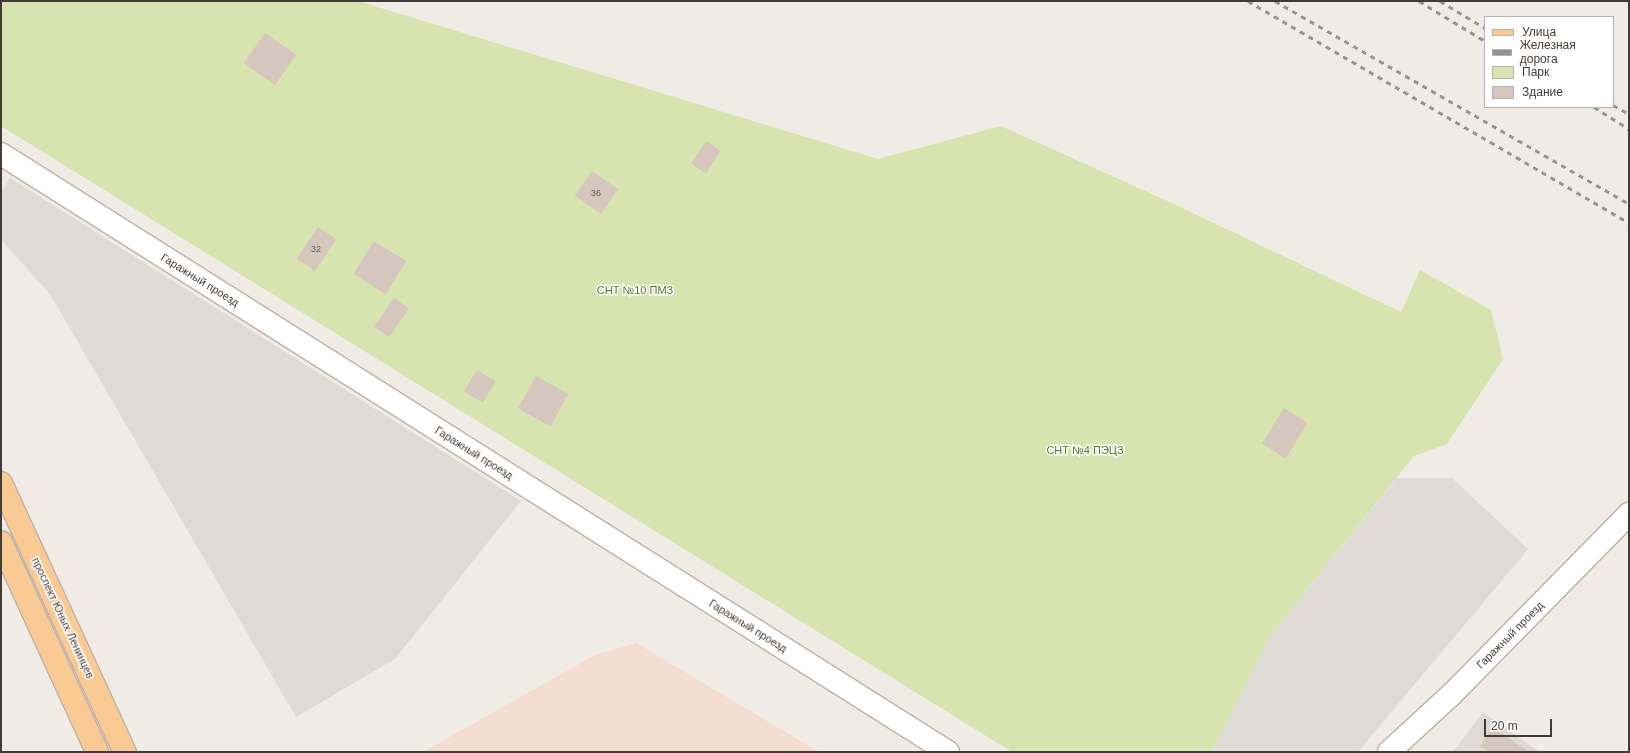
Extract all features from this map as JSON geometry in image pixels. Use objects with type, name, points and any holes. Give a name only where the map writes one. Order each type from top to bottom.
[{"type":"main road","name":"проспект Юных Ленинцев","points":[[1,483],[125,752]]},
{"type":"main road","points":[[1,542],[97,752]]},
{"type":"street","name":"Гаражный проезд","points":[[1,154],[948,752]]},
{"type":"street","name":"Гаражный проезд","points":[[1389,752],[1451,695],[1629,514]]},
{"type":"shaded area","points":[[10,178],[521,501],[395,659],[296,717],[50,294],[1,240],[1,192]]},
{"type":"shaded area","points":[[1397,478],[1452,478],[1528,549],[1358,752],[1212,752],[1270,636]]},
{"type":"shaded area","points":[[636,643],[819,752],[423,752],[595,655]]},
{"type":"shaded area","points":[[1483,712],[1540,752],[1453,752]]},
{"type":"green space","points":[[1,1],[358,1],[878,159],[1001,126],[1161,198],[1401,312],[1420,270],[1491,310],[1503,359],[1447,444],[1414,456],[1270,636],[1212,752],[1012,752],[1,126]]},
{"type":"building","points":[[265,33],[296,55],[275,85],[244,63]]},
{"type":"building","points":[[706,141],[721,151],[706,173],[691,163]]},
{"type":"building","points":[[592,171],[618,189],[601,214],[575,196]]},
{"type":"building","points":[[318,227],[336,239],[315,271],[297,259]]},
{"type":"building","points":[[374,241],[406,261],[386,294],[353,274]]},
{"type":"building","points":[[394,298],[409,308],[389,337],[374,327]]},
{"type":"building","points":[[477,370],[496,382],[482,403],[464,391]]},
{"type":"building","points":[[536,376],[568,394],[550,426],[518,408]]},
{"type":"building","points":[[1284,408],[1308,423],[1285,458],[1262,444]]},
{"type":"building","points":[[1493,727],[1529,752],[1490,752],[1480,746]]},
{"type":"railway","points":[[1248,1],[1629,223]]},
{"type":"railway","points":[[1275,1],[1629,204]]},
{"type":"railway","points":[[1419,1],[1484,40]]},
{"type":"railway","points":[[1440,1],[1484,27]]},
{"type":"railway","points":[[1614,106],[1629,114]]},
{"type":"railway","points":[[1596,108],[1629,129]]},
{"type":"park label","name":"СНТ №10 ПМЗ","points":[[635,290]]},
{"type":"park label","name":"СНТ №4 ПЭЦЗ","points":[[1085,450]]}]
